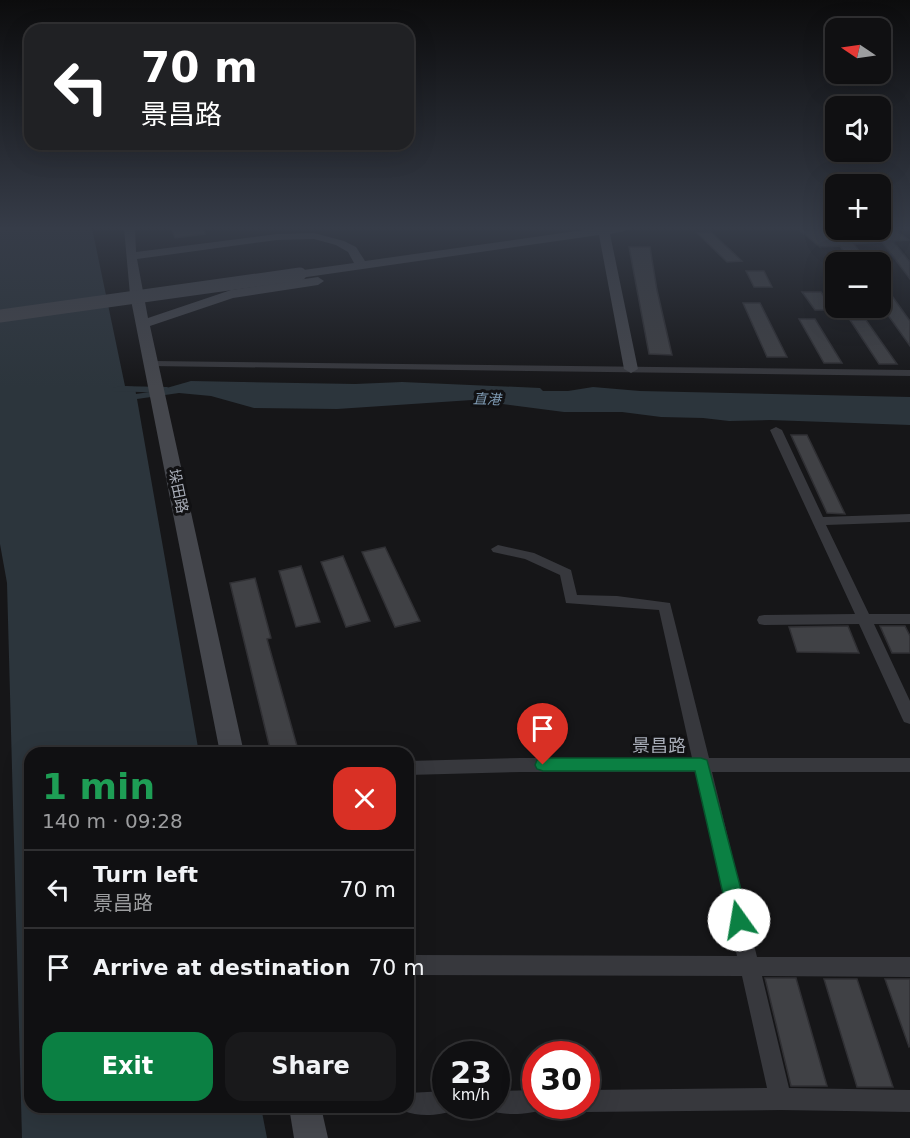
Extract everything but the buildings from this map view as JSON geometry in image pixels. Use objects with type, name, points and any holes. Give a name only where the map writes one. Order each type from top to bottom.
[{"type":"street","name":"垛田路","points":[[135,281],[231,747]]},
{"type":"street","points":[[0,311],[229,281]]},
{"type":"street","points":[[0,316],[237,281]]},
{"type":"street","points":[[144,324],[231,294],[324,281]]},
{"type":"street","points":[[614,281],[631,369]]},
{"type":"street","points":[[155,370],[631,369],[910,373]]},
{"type":"street","points":[[776,430],[910,718]]},
{"type":"street","points":[[819,521],[910,518]]},
{"type":"street","points":[[498,549],[529,556],[566,573],[571,600],[617,601],[665,606],[781,1099]]},
{"type":"street","points":[[764,620],[910,620]]},
{"type":"street","name":"景昌路","points":[[414,768],[521,765],[910,765]]},
{"type":"street","points":[[414,965],[910,967]]},
{"type":"street","points":[[600,1101],[781,1099],[910,1101]]},
{"type":"street","points":[[414,1103],[432,1102]]},
{"type":"street","points":[[306,1113],[311,1138]]},
{"type":"water","points":[[0,281],[103,281],[125,386],[135,387],[136,394],[191,381],[355,384],[402,382],[540,388],[543,391],[568,391],[593,387],[640,391],[910,397],[910,425],[770,420],[729,421],[622,412],[564,412],[472,400],[337,409],[254,408],[211,396],[179,393],[137,399],[198,747],[24,747],[24,1113],[262,1113],[267,1138],[22,1138],[7,583],[0,544]]},
{"type":"waterway","name":"直港","points":[[117,389],[167,390]]},
{"type":"route","points":[[543,765],[701,765],[739,920]]}]
